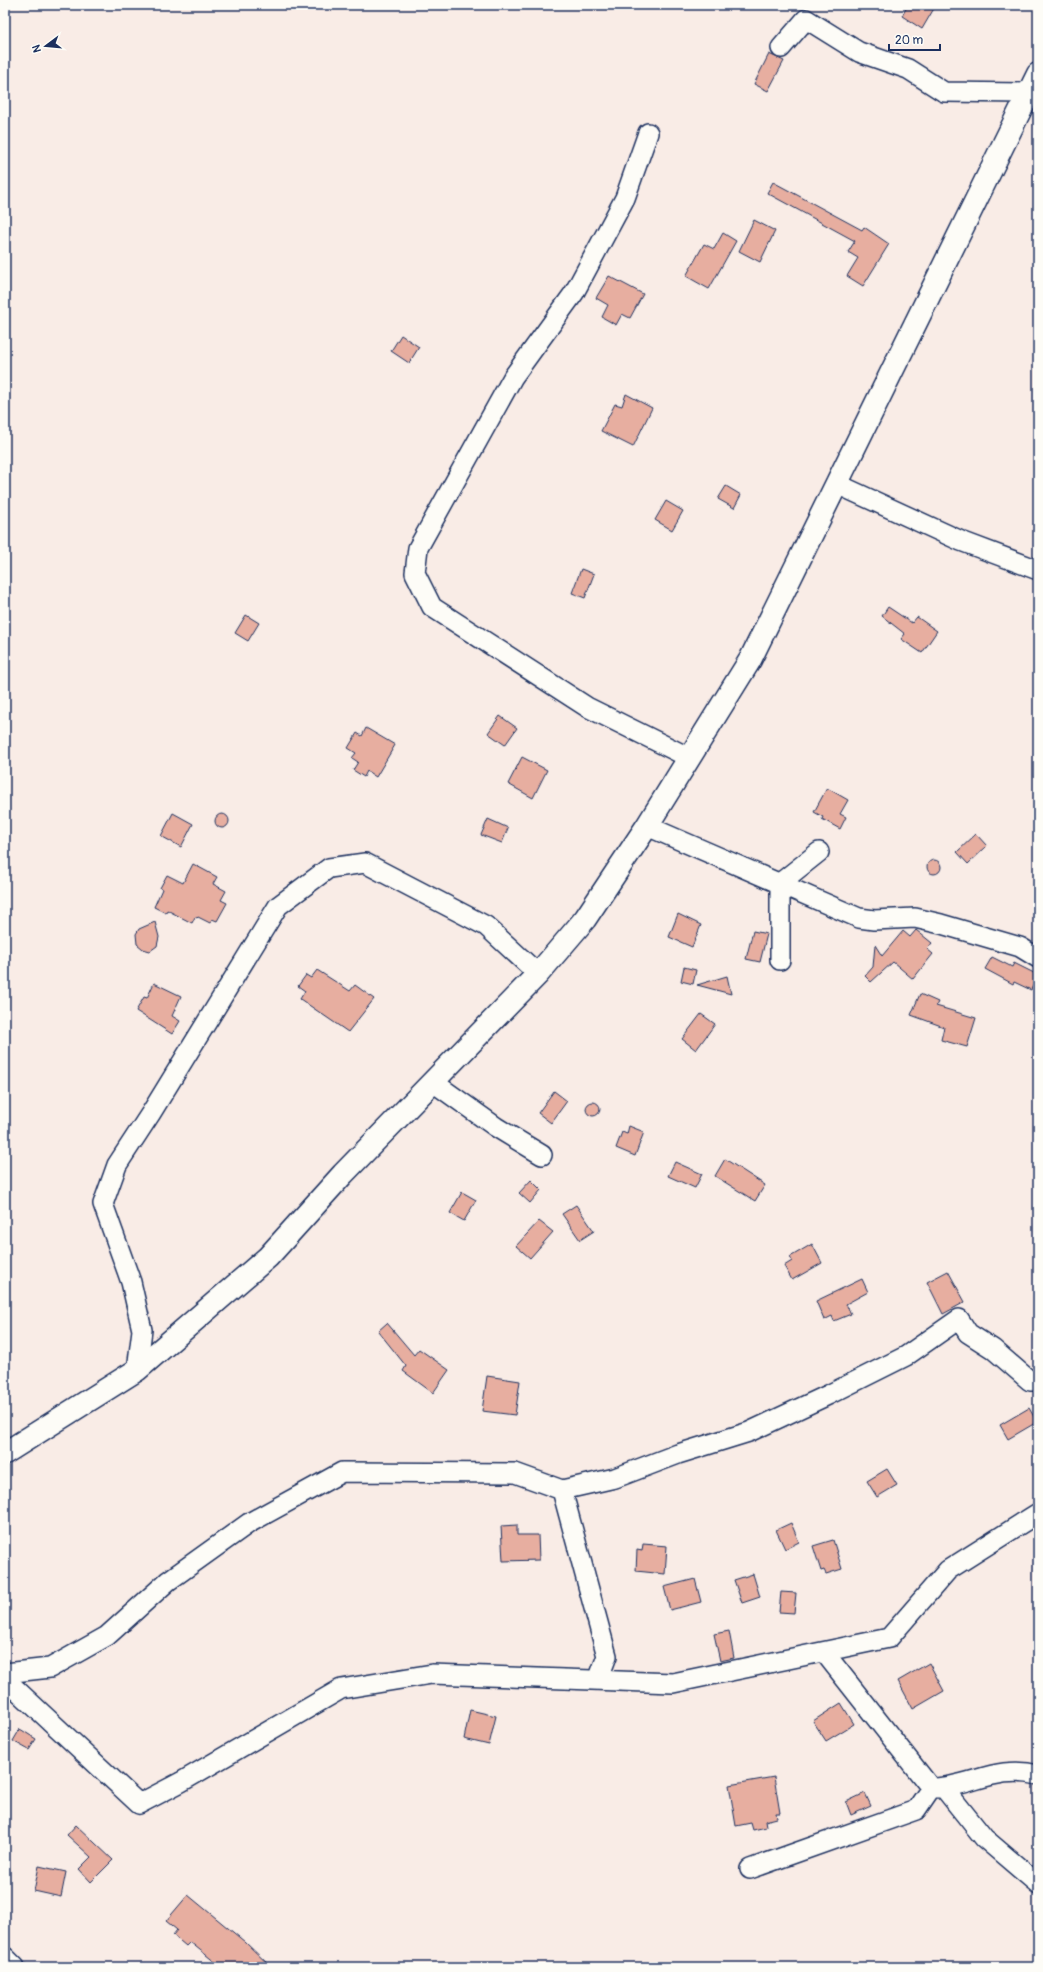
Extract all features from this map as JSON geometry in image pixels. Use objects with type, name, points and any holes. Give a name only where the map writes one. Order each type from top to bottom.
[{"type":"street","points":[[781,48],[806,19],[859,52],[908,70],[944,92],[1034,84]]},
{"type":"street","points":[[5,1453],[137,1370],[268,1257],[343,1174],[538,974],[585,919],[647,826],[750,660],[1034,84]]},
{"type":"street","points":[[648,133],[625,198],[574,293],[512,377],[418,548],[415,573],[432,607],[587,707],[690,758]]},
{"type":"street","points":[[837,484],[961,541],[1038,570]]},
{"type":"street","points":[[647,826],[859,918],[874,920],[914,918],[941,924],[1020,947],[1038,958]]},
{"type":"street","points":[[780,883],[819,852]]},
{"type":"street","points":[[137,1370],[142,1330],[131,1282],[103,1204],[116,1165],[155,1107],[278,906],[329,868],[365,863],[486,926],[538,974]]},
{"type":"street","points":[[780,883],[780,960]]},
{"type":"street","points":[[433,1082],[496,1127],[542,1155]]},
{"type":"street","points":[[5,1673],[50,1668],[107,1636],[168,1581],[249,1523],[342,1472],[515,1473],[562,1490],[615,1478],[678,1454],[749,1432],[906,1356],[959,1320],[968,1333],[993,1349],[1030,1381],[1038,1382]]},
{"type":"street","points":[[562,1490],[607,1656],[598,1680]]},
{"type":"street","points":[[5,1679],[139,1804],[181,1782],[341,1689],[432,1674],[673,1683],[888,1638],[948,1570],[1038,1513]]},
{"type":"street","points":[[824,1652],[937,1788],[984,1838],[1038,1884]]},
{"type":"street","points":[[750,1869],[916,1810],[937,1788],[988,1775],[1024,1772],[1038,1775]]},
{"type":"street","points":[[5,1956],[16,1967]]},
{"type":"building","points":[[908,5],[936,5],[922,29],[902,16]]},
{"type":"building","points":[[769,54],[784,61],[768,91],[754,84]]},
{"type":"building","points":[[773,182],[862,230],[864,227],[889,244],[863,286],[847,276],[858,258],[848,252],[855,241],[767,193]]},
{"type":"building","points":[[754,220],[775,231],[760,262],[739,251]]},
{"type":"building","points":[[723,233],[736,241],[709,289],[686,276],[704,244],[714,249]]},
{"type":"building","points":[[609,276],[643,294],[630,318],[622,314],[616,325],[602,317],[608,305],[596,298]]},
{"type":"building","points":[[401,335],[419,347],[409,363],[391,351]]},
{"type":"building","points":[[626,394],[652,408],[633,447],[601,431],[615,404],[622,406]]},
{"type":"building","points":[[726,486],[741,495],[734,508],[718,499]]},
{"type":"building","points":[[666,501],[683,511],[672,530],[655,520]]},
{"type":"building","points":[[581,569],[594,574],[585,598],[572,593]]},
{"type":"building","points":[[888,607],[912,623],[917,617],[937,631],[922,653],[901,639],[905,634],[882,616]]},
{"type":"building","points":[[246,615],[259,623],[248,641],[235,633]]},
{"type":"building","points":[[500,716],[517,728],[505,745],[488,733]]},
{"type":"building","points":[[366,728],[395,745],[376,777],[367,771],[364,777],[353,770],[358,762],[352,758],[356,753],[348,748],[357,733],[362,736]]},
{"type":"building","points":[[522,757],[547,770],[533,798],[508,784]]},
{"type":"building","points":[[827,788],[848,800],[840,814],[846,817],[840,829],[822,819],[823,817],[814,812]]},
{"type":"building","points":[[173,813],[193,824],[181,847],[161,836]]},
{"type":"building","points":[[222,814],[227,816],[229,821],[227,826],[222,828],[217,826],[215,821],[217,816]]},
{"type":"building","points":[[488,819],[508,828],[502,843],[481,835]]},
{"type":"building","points":[[976,834],[987,846],[968,864],[957,852]]},
{"type":"building","points":[[934,860],[939,862],[941,867],[939,872],[934,874],[929,872],[927,867],[929,862]]},
{"type":"building","points":[[193,864],[217,877],[213,884],[226,891],[221,900],[227,903],[217,921],[212,919],[210,923],[195,917],[192,923],[167,910],[166,913],[154,907],[162,889],[160,888],[167,875],[183,883]]},
{"type":"building","points":[[678,914],[701,925],[692,947],[669,937]]},
{"type":"building","points":[[155,922],[159,937],[157,946],[150,951],[143,949],[137,944],[136,934],[139,929]]},
{"type":"building","points":[[916,930],[932,943],[927,949],[933,954],[913,979],[893,962],[871,982],[865,976],[873,967],[875,945],[882,956],[903,931],[910,937]]},
{"type":"building","points":[[753,931],[767,934],[760,962],[746,959]]},
{"type":"building","points":[[992,957],[1012,967],[1014,963],[1038,975],[1031,990],[1014,982],[1013,984],[985,969]]},
{"type":"building","points":[[684,967],[696,970],[693,984],[681,981]]},
{"type":"building","points":[[317,970],[350,991],[355,985],[374,999],[348,1032],[300,999],[305,991],[298,986],[306,975],[311,978]]},
{"type":"building","points":[[727,976],[731,994],[697,985]]},
{"type":"building","points":[[154,983],[181,996],[172,1016],[180,1021],[172,1034],[136,1011],[144,997],[147,998]]},
{"type":"building","points":[[920,994],[938,1002],[936,1006],[976,1018],[967,1047],[941,1040],[944,1027],[911,1015]]},
{"type":"building","points":[[701,1014],[715,1024],[696,1050],[682,1039]]},
{"type":"building","points":[[554,1091],[567,1101],[551,1123],[538,1113]]},
{"type":"building","points":[[593,1102],[598,1104],[600,1109],[598,1114],[593,1116],[588,1114],[586,1109],[588,1104]]},
{"type":"building","points":[[629,1126],[644,1132],[635,1156],[616,1148],[622,1132],[627,1134]]},
{"type":"building","points":[[725,1159],[765,1185],[755,1201],[715,1176]]},
{"type":"building","points":[[675,1162],[702,1174],[695,1188],[668,1176]]},
{"type":"building","points":[[531,1180],[541,1190],[530,1203],[519,1193]]},
{"type":"building","points":[[462,1192],[476,1200],[464,1221],[450,1213]]},
{"type":"building","points":[[576,1205],[594,1231],[580,1240],[562,1214]]},
{"type":"building","points":[[539,1221],[553,1232],[530,1258],[516,1246]]},
{"type":"building","points":[[812,1244],[822,1263],[792,1280],[784,1266],[792,1261],[790,1257]]},
{"type":"building","points":[[948,1271],[965,1302],[943,1314],[927,1282]]},
{"type":"building","points":[[862,1279],[868,1292],[846,1304],[851,1314],[834,1321],[832,1316],[824,1320],[816,1301]]},
{"type":"building","points":[[387,1323],[414,1355],[419,1349],[449,1370],[433,1393],[403,1371],[406,1366],[378,1331]]},
{"type":"building","points":[[487,1376],[520,1381],[515,1415],[482,1411]]},
{"type":"building","points":[[1029,1408],[1037,1422],[1008,1439],[1000,1425]]},
{"type":"building","points":[[887,1469],[897,1485],[877,1497],[867,1481]]},
{"type":"building","points":[[791,1523],[799,1542],[785,1549],[776,1530]]},
{"type":"building","points":[[517,1525],[517,1535],[538,1535],[539,1560],[503,1561],[501,1526]]},
{"type":"building","points":[[833,1540],[842,1569],[826,1574],[824,1570],[821,1571],[813,1546]]},
{"type":"building","points":[[643,1544],[667,1546],[665,1574],[636,1571],[637,1550],[642,1551]]},
{"type":"building","points":[[753,1574],[760,1597],[742,1603],[734,1580]]},
{"type":"building","points":[[695,1579],[701,1602],[670,1610],[664,1587]]},
{"type":"building","points":[[781,1592],[796,1593],[794,1613],[779,1612]]},
{"type":"building","points":[[729,1631],[734,1658],[720,1661],[714,1634]]},
{"type":"building","points":[[929,1663],[944,1691],[913,1709],[898,1681]]},
{"type":"building","points":[[841,1703],[854,1724],[826,1741],[813,1721]]},
{"type":"building","points":[[470,1710],[496,1716],[489,1745],[464,1739]]},
{"type":"building","points":[[20,1729],[36,1739],[29,1750],[13,1741]]},
{"type":"building","points":[[774,1777],[780,1813],[776,1813],[777,1818],[765,1821],[766,1827],[753,1830],[751,1823],[736,1826],[729,1785]]},
{"type":"building","points":[[865,1793],[871,1806],[851,1815],[846,1802]]},
{"type":"building","points":[[76,1825],[113,1860],[91,1882],[79,1869],[91,1857],[67,1835]]},
{"type":"building","points":[[39,1866],[66,1872],[61,1897],[34,1891]]},
{"type":"building","points":[[188,1895],[245,1942],[271,1967],[221,1967],[190,1942],[186,1946],[173,1935],[177,1930],[166,1921]]}]
